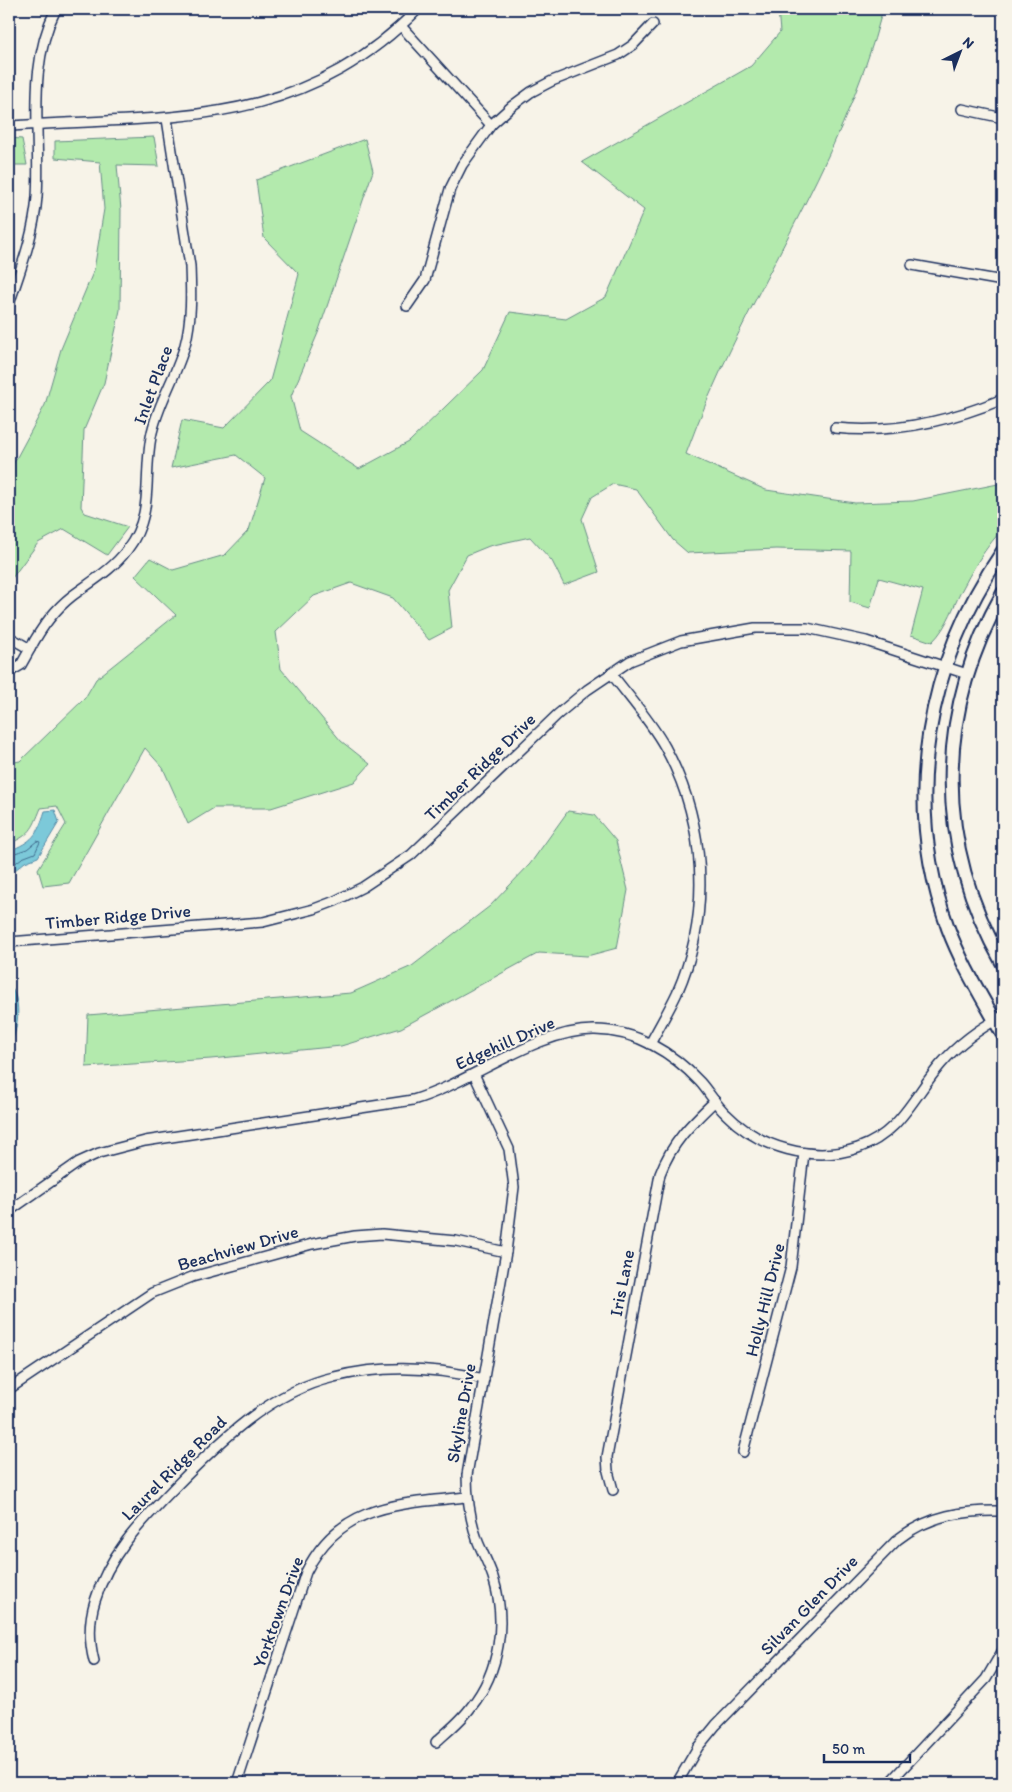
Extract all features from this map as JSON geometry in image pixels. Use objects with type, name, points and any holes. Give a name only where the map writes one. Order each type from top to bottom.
[{"type":"main road","points":[[1003,551],[971,603],[944,667],[928,735],[924,800],[926,838],[938,896],[948,928],[961,959],[999,1018],[1003,1035]]},
{"type":"main road","points":[[1003,593],[988,620],[967,674],[953,738],[952,785],[956,832],[968,886],[978,914],[1003,964]]},
{"type":"street","points":[[9,304],[32,237],[38,169],[36,96],[40,55],[56,9]]},
{"type":"street","points":[[9,126],[167,118],[230,110],[294,92],[350,64],[401,26],[418,9]]},
{"type":"street","points":[[407,306],[425,280],[450,189],[462,164],[491,125],[531,92],[552,81],[618,54],[632,45],[652,24]]},
{"type":"street","points":[[401,26],[491,125]]},
{"type":"street","points":[[962,109],[1003,118]]},
{"type":"street","name":"Inlet Place","points":[[9,672],[22,665],[41,628],[55,612],[113,566],[128,549],[144,518],[148,502],[151,438],[156,416],[185,345],[189,323],[191,290],[190,266],[167,118]]},
{"type":"street","points":[[912,265],[1003,281]]},
{"type":"street","points":[[835,428],[890,430],[956,416],[1003,399]]},
{"type":"street","name":"Timber Ridge Drive","points":[[9,942],[263,922],[314,910],[335,901],[364,887],[411,855],[557,715],[611,673],[645,654],[681,640],[723,632],[787,627],[833,633],[967,674]]},
{"type":"street","points":[[9,637],[30,649]]},
{"type":"street","points":[[611,673],[653,729],[675,767],[690,809],[699,851],[700,880],[695,934],[677,993],[650,1044]]},
{"type":"street","name":"Edgehill Drive","points":[[9,1211],[80,1162],[119,1147],[145,1141],[413,1100],[438,1092],[548,1038],[566,1033],[596,1030],[614,1031],[650,1044],[686,1068],[740,1127],[759,1139],[780,1148],[804,1153],[842,1152],[874,1141],[889,1131],[910,1109],[942,1063],[977,1031],[999,1018]]},
{"type":"street","name":"Skyline Drive","points":[[436,1742],[470,1709],[481,1694],[496,1659],[499,1635],[497,1594],[488,1562],[472,1525],[467,1497],[469,1457],[514,1203],[513,1168],[504,1134],[474,1074]]},
{"type":"street","name":"Iris Lane","points":[[613,1490],[608,1471],[608,1449],[660,1174],[674,1144],[685,1130],[715,1101]]},
{"type":"street","name":"Holly Hill Drive","points":[[743,1452],[792,1267],[804,1153]]},
{"type":"street","name":"Beachview Drive","points":[[9,1389],[152,1293],[192,1277],[312,1244],[355,1236],[382,1234],[456,1241],[506,1252]]},
{"type":"street","name":"Laurel Ridge Road","points":[[94,1661],[90,1634],[91,1615],[99,1589],[118,1551],[134,1530],[209,1452],[254,1415],[311,1384],[333,1377],[366,1371],[426,1368],[484,1379]]},
{"type":"street","name":"Yorktown Drive","points":[[237,1783],[306,1572],[319,1550],[345,1525],[378,1508],[395,1504],[467,1497]]},
{"type":"street","name":"Silvan Glen Drive","points":[[677,1783],[698,1747],[716,1725],[897,1540],[918,1525],[941,1516],[960,1512],[1003,1511]]},
{"type":"street","points":[[893,1782],[986,1679],[1003,1650]]},
{"type":"green space","points":[[778,9],[883,9],[865,67],[843,124],[734,342],[686,454],[766,490],[855,503],[913,501],[1003,483],[1003,529],[977,562],[938,636],[932,642],[911,635],[923,590],[879,578],[870,608],[850,602],[851,551],[776,549],[688,553],[673,540],[636,489],[613,484],[592,497],[582,519],[599,572],[564,585],[552,561],[530,537],[489,546],[467,555],[448,590],[452,628],[429,640],[393,598],[351,583],[314,596],[276,632],[281,669],[341,741],[370,764],[354,782],[271,808],[214,808],[188,824],[163,768],[145,748],[69,883],[43,886],[38,869],[66,824],[57,806],[41,808],[30,830],[9,844],[9,763],[20,761],[85,698],[96,679],[176,615],[135,576],[150,558],[173,570],[225,555],[249,530],[265,478],[236,455],[171,468],[182,420],[224,428],[270,381],[299,274],[264,238],[256,180],[365,139],[373,171],[318,333],[291,396],[300,431],[359,469],[409,442],[483,370],[510,312],[566,319],[606,297],[644,210],[582,162],[751,66],[780,32]]},
{"type":"green space","points":[[154,137],[159,166],[117,165],[121,210],[120,310],[104,383],[84,430],[81,507],[85,513],[128,527],[107,555],[64,529],[38,543],[9,582],[9,472],[45,405],[61,349],[94,270],[104,209],[100,162],[55,158],[55,141]]},
{"type":"green space","points":[[9,138],[22,139],[27,165],[9,165]]},
{"type":"green space","points":[[568,811],[594,815],[616,841],[628,890],[617,948],[587,956],[539,953],[401,1028],[341,1046],[211,1059],[86,1067],[88,1015],[351,993],[412,966],[490,906],[530,864]]},
{"type":"water","points":[[55,810],[59,822],[38,857],[25,862],[9,875],[9,851],[24,844],[33,837],[45,811]]},
{"type":"water","points":[[9,984],[14,992],[18,1017],[9,1051]]}]
